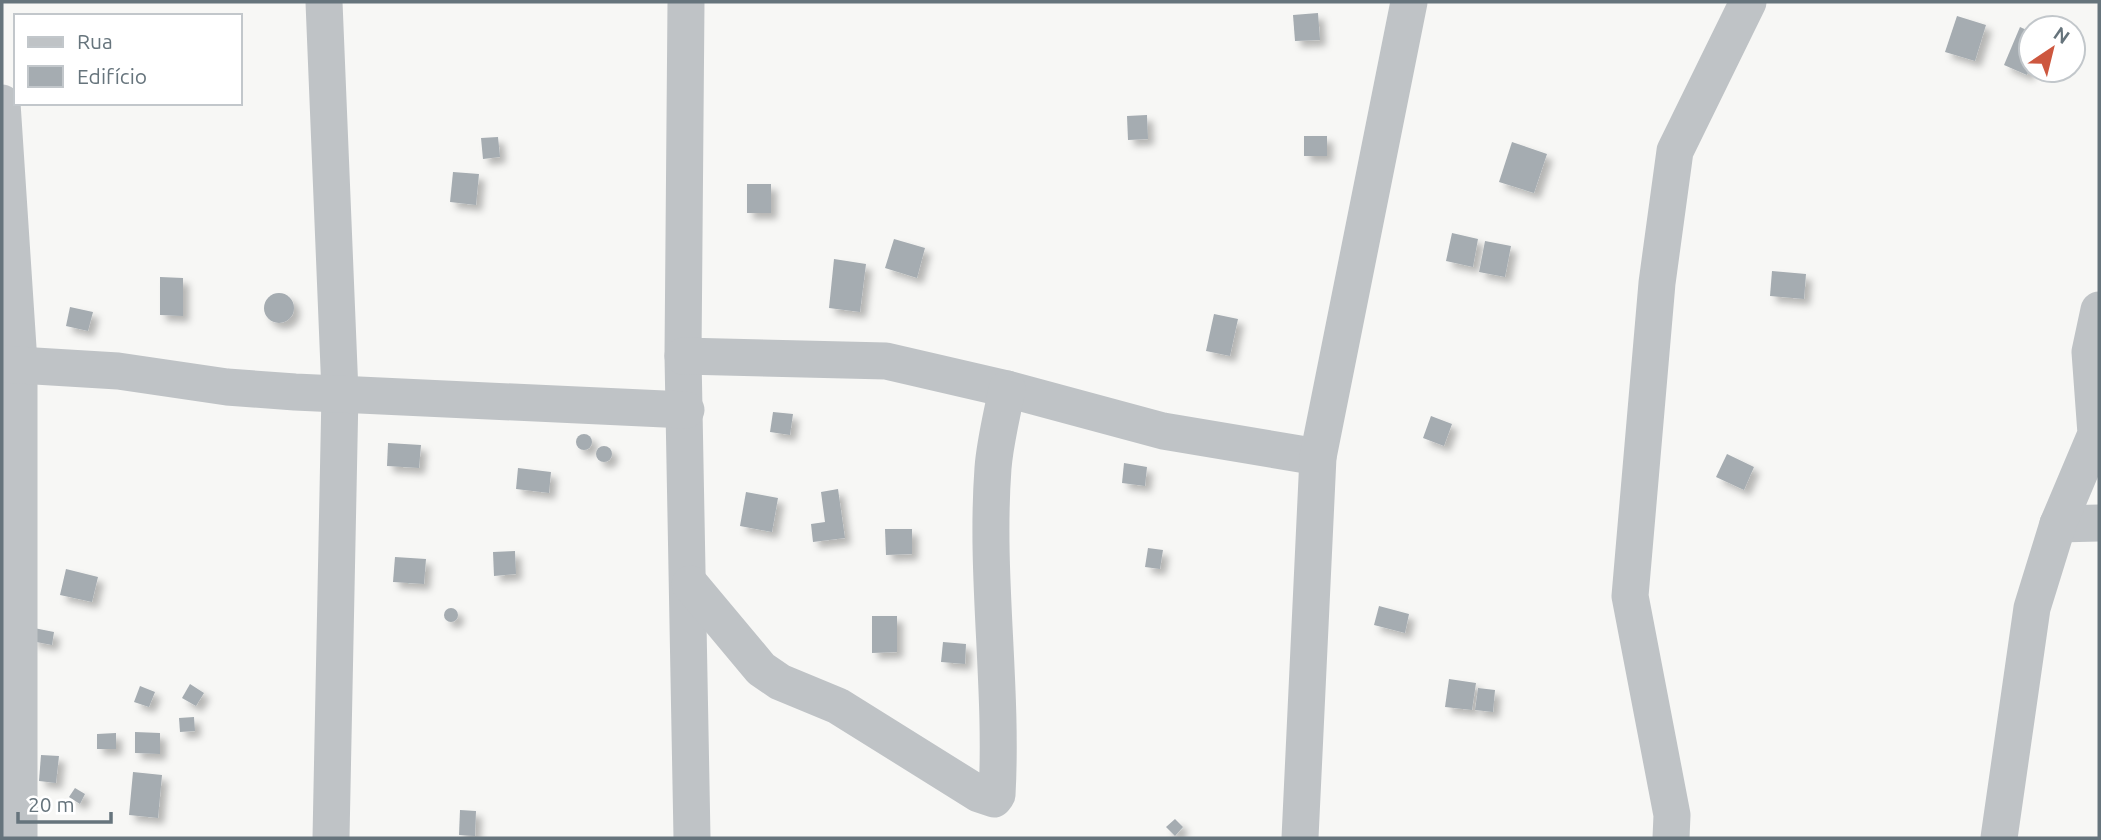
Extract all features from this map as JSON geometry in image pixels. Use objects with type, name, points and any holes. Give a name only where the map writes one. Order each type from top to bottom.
[{"type":"street","points":[[324,2],[340,393],[331,838]]},
{"type":"street","points":[[686,2],[683,356],[690,584],[692,838]]},
{"type":"street","points":[[1300,838],[1318,457],[1409,2]]},
{"type":"street","points":[[1671,838],[1672,814],[1630,596],[1657,283],[1675,151],[1748,2]]},
{"type":"street","points":[[2,103],[19,838]]},
{"type":"street","points":[[1999,838],[2032,608],[2058,524],[2096,434],[2090,352],[2099,310]]},
{"type":"street","points":[[683,356],[886,361],[1007,389],[1163,431],[1318,457]]},
{"type":"street","points":[[10,363],[118,371],[226,387],[686,410]]},
{"type":"street","points":[[690,584],[761,669],[780,682],[838,706],[979,794],[994,799],[997,795],[1000,734],[992,597],[993,467],[1007,389]]},
{"type":"street","points":[[2058,524],[2099,523]]},
{"type":"building","points":[[1318,13],[1320,40],[1295,41],[1293,15]]},
{"type":"building","points":[[1957,16],[1986,25],[1975,61],[1945,52]]},
{"type":"building","points":[[2017,34],[2017,71],[2004,65]]},
{"type":"building","points":[[1147,115],[1148,139],[1128,140],[1127,116]]},
{"type":"building","points":[[1304,136],[1327,136],[1327,156],[1304,156]]},
{"type":"building","points":[[498,137],[500,157],[483,159],[481,138]]},
{"type":"building","points":[[1512,142],[1547,154],[1534,193],[1499,182]]},
{"type":"building","points":[[453,172],[479,174],[476,205],[450,202]]},
{"type":"building","points":[[747,184],[771,184],[771,213],[747,213]]},
{"type":"building","points":[[1452,233],[1478,239],[1473,267],[1446,261]]},
{"type":"building","points":[[894,239],[925,248],[917,278],[885,268]]},
{"type":"building","points":[[1485,241],[1511,246],[1505,277],[1479,272]]},
{"type":"building","points":[[834,259],[866,264],[860,312],[829,308]]},
{"type":"building","points":[[1772,271],[1806,274],[1804,299],[1770,296]]},
{"type":"building","points":[[160,277],[183,278],[183,316],[160,315]]},
{"type":"building","points":[[279,293],[285,294],[293,302],[293,314],[285,322],[279,323],[273,322],[265,314],[264,308],[265,302],[273,294]]},
{"type":"building","points":[[70,307],[93,312],[88,331],[66,326]]},
{"type":"building","points":[[1214,314],[1238,319],[1230,356],[1206,351]]},
{"type":"building","points":[[773,412],[793,414],[790,435],[770,432]]},
{"type":"building","points":[[1431,416],[1452,424],[1444,446],[1423,438]]},
{"type":"building","points":[[584,434],[590,436],[590,448],[584,450],[578,448],[576,442],[578,436]]},
{"type":"building","points":[[388,443],[421,445],[419,468],[387,466]]},
{"type":"building","points":[[604,446],[612,454],[604,462],[596,454]]},
{"type":"building","points":[[1727,454],[1754,467],[1744,490],[1716,477]]},
{"type":"building","points":[[1124,463],[1147,467],[1145,486],[1122,483]]},
{"type":"building","points":[[518,468],[551,472],[549,493],[516,489]]},
{"type":"building","points":[[838,489],[845,538],[813,542],[811,524],[825,522],[821,492]]},
{"type":"building","points":[[746,492],[778,498],[772,532],[740,526]]},
{"type":"building","points":[[885,529],[912,529],[912,554],[886,555]]},
{"type":"building","points":[[1148,548],[1163,550],[1160,569],[1145,567]]},
{"type":"building","points":[[515,551],[516,574],[494,576],[493,552]]},
{"type":"building","points":[[395,557],[426,559],[424,584],[393,582]]},
{"type":"building","points":[[66,569],[98,577],[92,602],[60,595]]},
{"type":"building","points":[[1379,606],[1409,614],[1405,633],[1374,625]]},
{"type":"building","points":[[451,608],[456,610],[456,620],[451,622],[446,620],[444,615],[446,610]]},
{"type":"building","points":[[872,616],[897,616],[897,652],[872,653]]},
{"type":"building","points":[[34,628],[54,632],[52,645],[31,641]]},
{"type":"building","points":[[943,642],[966,644],[965,664],[941,662]]},
{"type":"building","points":[[1449,679],[1476,683],[1472,710],[1445,707]]},
{"type":"building","points":[[190,684],[204,693],[196,706],[182,698]]},
{"type":"building","points":[[140,686],[155,692],[149,707],[134,702]]},
{"type":"building","points":[[1478,688],[1495,690],[1493,712],[1475,710]]},
{"type":"building","points":[[194,717],[195,731],[180,732],[179,718]]},
{"type":"building","points":[[135,732],[160,733],[160,754],[135,753]]},
{"type":"building","points":[[116,733],[116,749],[97,749],[97,734]]},
{"type":"building","points":[[41,755],[59,756],[56,783],[39,781]]},
{"type":"building","points":[[133,772],[162,775],[158,818],[129,815]]},
{"type":"building","points":[[75,788],[85,794],[80,804],[69,797]]},
{"type":"building","points":[[460,810],[476,811],[475,836],[459,835]]},
{"type":"building","points":[[1175,819],[1183,827],[1175,836],[1166,827]]}]
